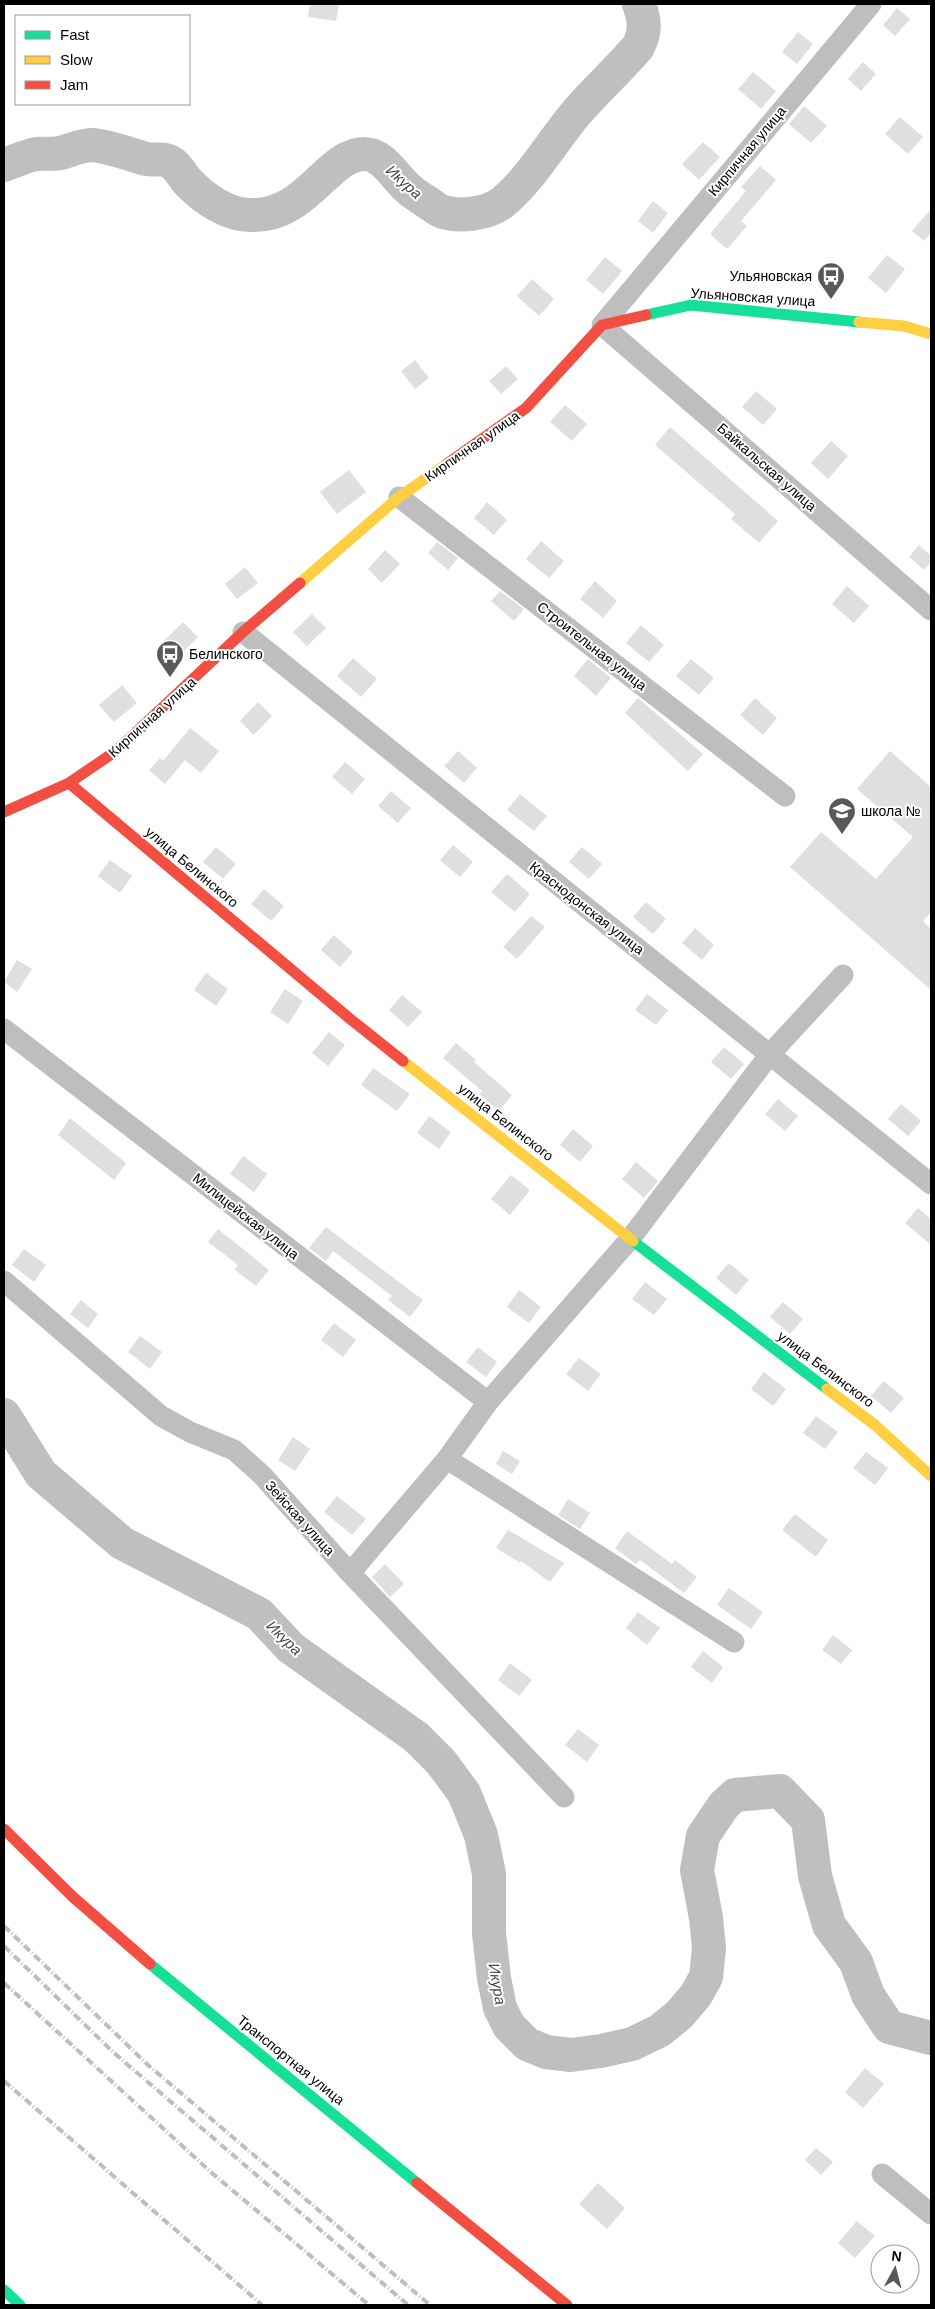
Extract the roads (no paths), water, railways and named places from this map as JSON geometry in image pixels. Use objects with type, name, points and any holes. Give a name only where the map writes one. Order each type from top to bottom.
[{"type":"street","name":"Кирпичная улица","points":[[4,812],[69,783],[116,751],[243,632],[399,497],[526,408],[602,325],[871,4]]},
{"type":"street","name":"Ульяновская улица","points":[[602,325],[691,305],[904,326],[931,334]]},
{"type":"street","name":"Байкальская улица","points":[[602,325],[931,610]]},
{"type":"street","name":"Строительная улица","points":[[399,497],[785,796]]},
{"type":"street","name":"Краснодонская улица","points":[[243,632],[931,1184]]},
{"type":"street","name":"улица Белинского","points":[[69,783],[348,1018],[630,1239],[875,1425],[931,1476]]},
{"type":"street","points":[[350,1573],[447,1459],[488,1402],[630,1239],[770,1054],[843,975]]},
{"type":"street","name":"Милицейская улица","points":[[4,1029],[488,1402]]},
{"type":"street","name":"Зейская улица","points":[[4,1281],[161,1416],[190,1432],[234,1450],[262,1475],[350,1573],[564,1796]]},
{"type":"street","points":[[447,1459],[734,1642]]},
{"type":"street","name":"Транспортная улица","points":[[4,1829],[73,1897],[131,1949],[567,2305]]},
{"type":"street","points":[[882,2174],[931,2214]]},
{"type":"street","points":[[4,2290],[20,2305]]},
{"type":"waterway","name":"Икура","points":[[4,165],[36,154],[61,153],[89,145],[107,147],[146,159],[169,161],[193,187],[208,199],[224,209],[250,215],[270,213],[286,207],[301,197],[338,165],[350,157],[363,154],[370,155],[383,162],[405,186],[440,211],[458,214],[482,212],[497,206],[513,193],[577,112],[638,47],[644,26],[639,4]]},
{"type":"waterway","name":"Икура","points":[[4,1415],[41,1474],[122,1543],[259,1614],[291,1648],[416,1737],[441,1762],[464,1793],[481,1835],[489,1874],[489,1933],[494,1978],[500,2008],[509,2026],[527,2044],[546,2052],[571,2055],[601,2051],[632,2044],[659,2031],[679,2015],[696,1995],[706,1977],[709,1948],[706,1918],[697,1870],[703,1836],[724,1805],[735,1795],[780,1791],[808,1820],[815,1876],[829,1925],[856,1962],[868,1995],[889,2027],[931,2038]]},
{"type":"railway","points":[[4,1926],[148,2065],[430,2305]]},
{"type":"railway","points":[[4,1946],[114,2053],[408,2305]]},
{"type":"railway","points":[[4,1983],[213,2174],[369,2305]]},
{"type":"railway","points":[[4,2081],[262,2305]]},
{"type":"place","name":"Ульяновская","points":[[831,300]]},
{"type":"place","name":"Белинского","points":[[170,678]]},
{"type":"place","name":"школа №","points":[[842,835]]}]
